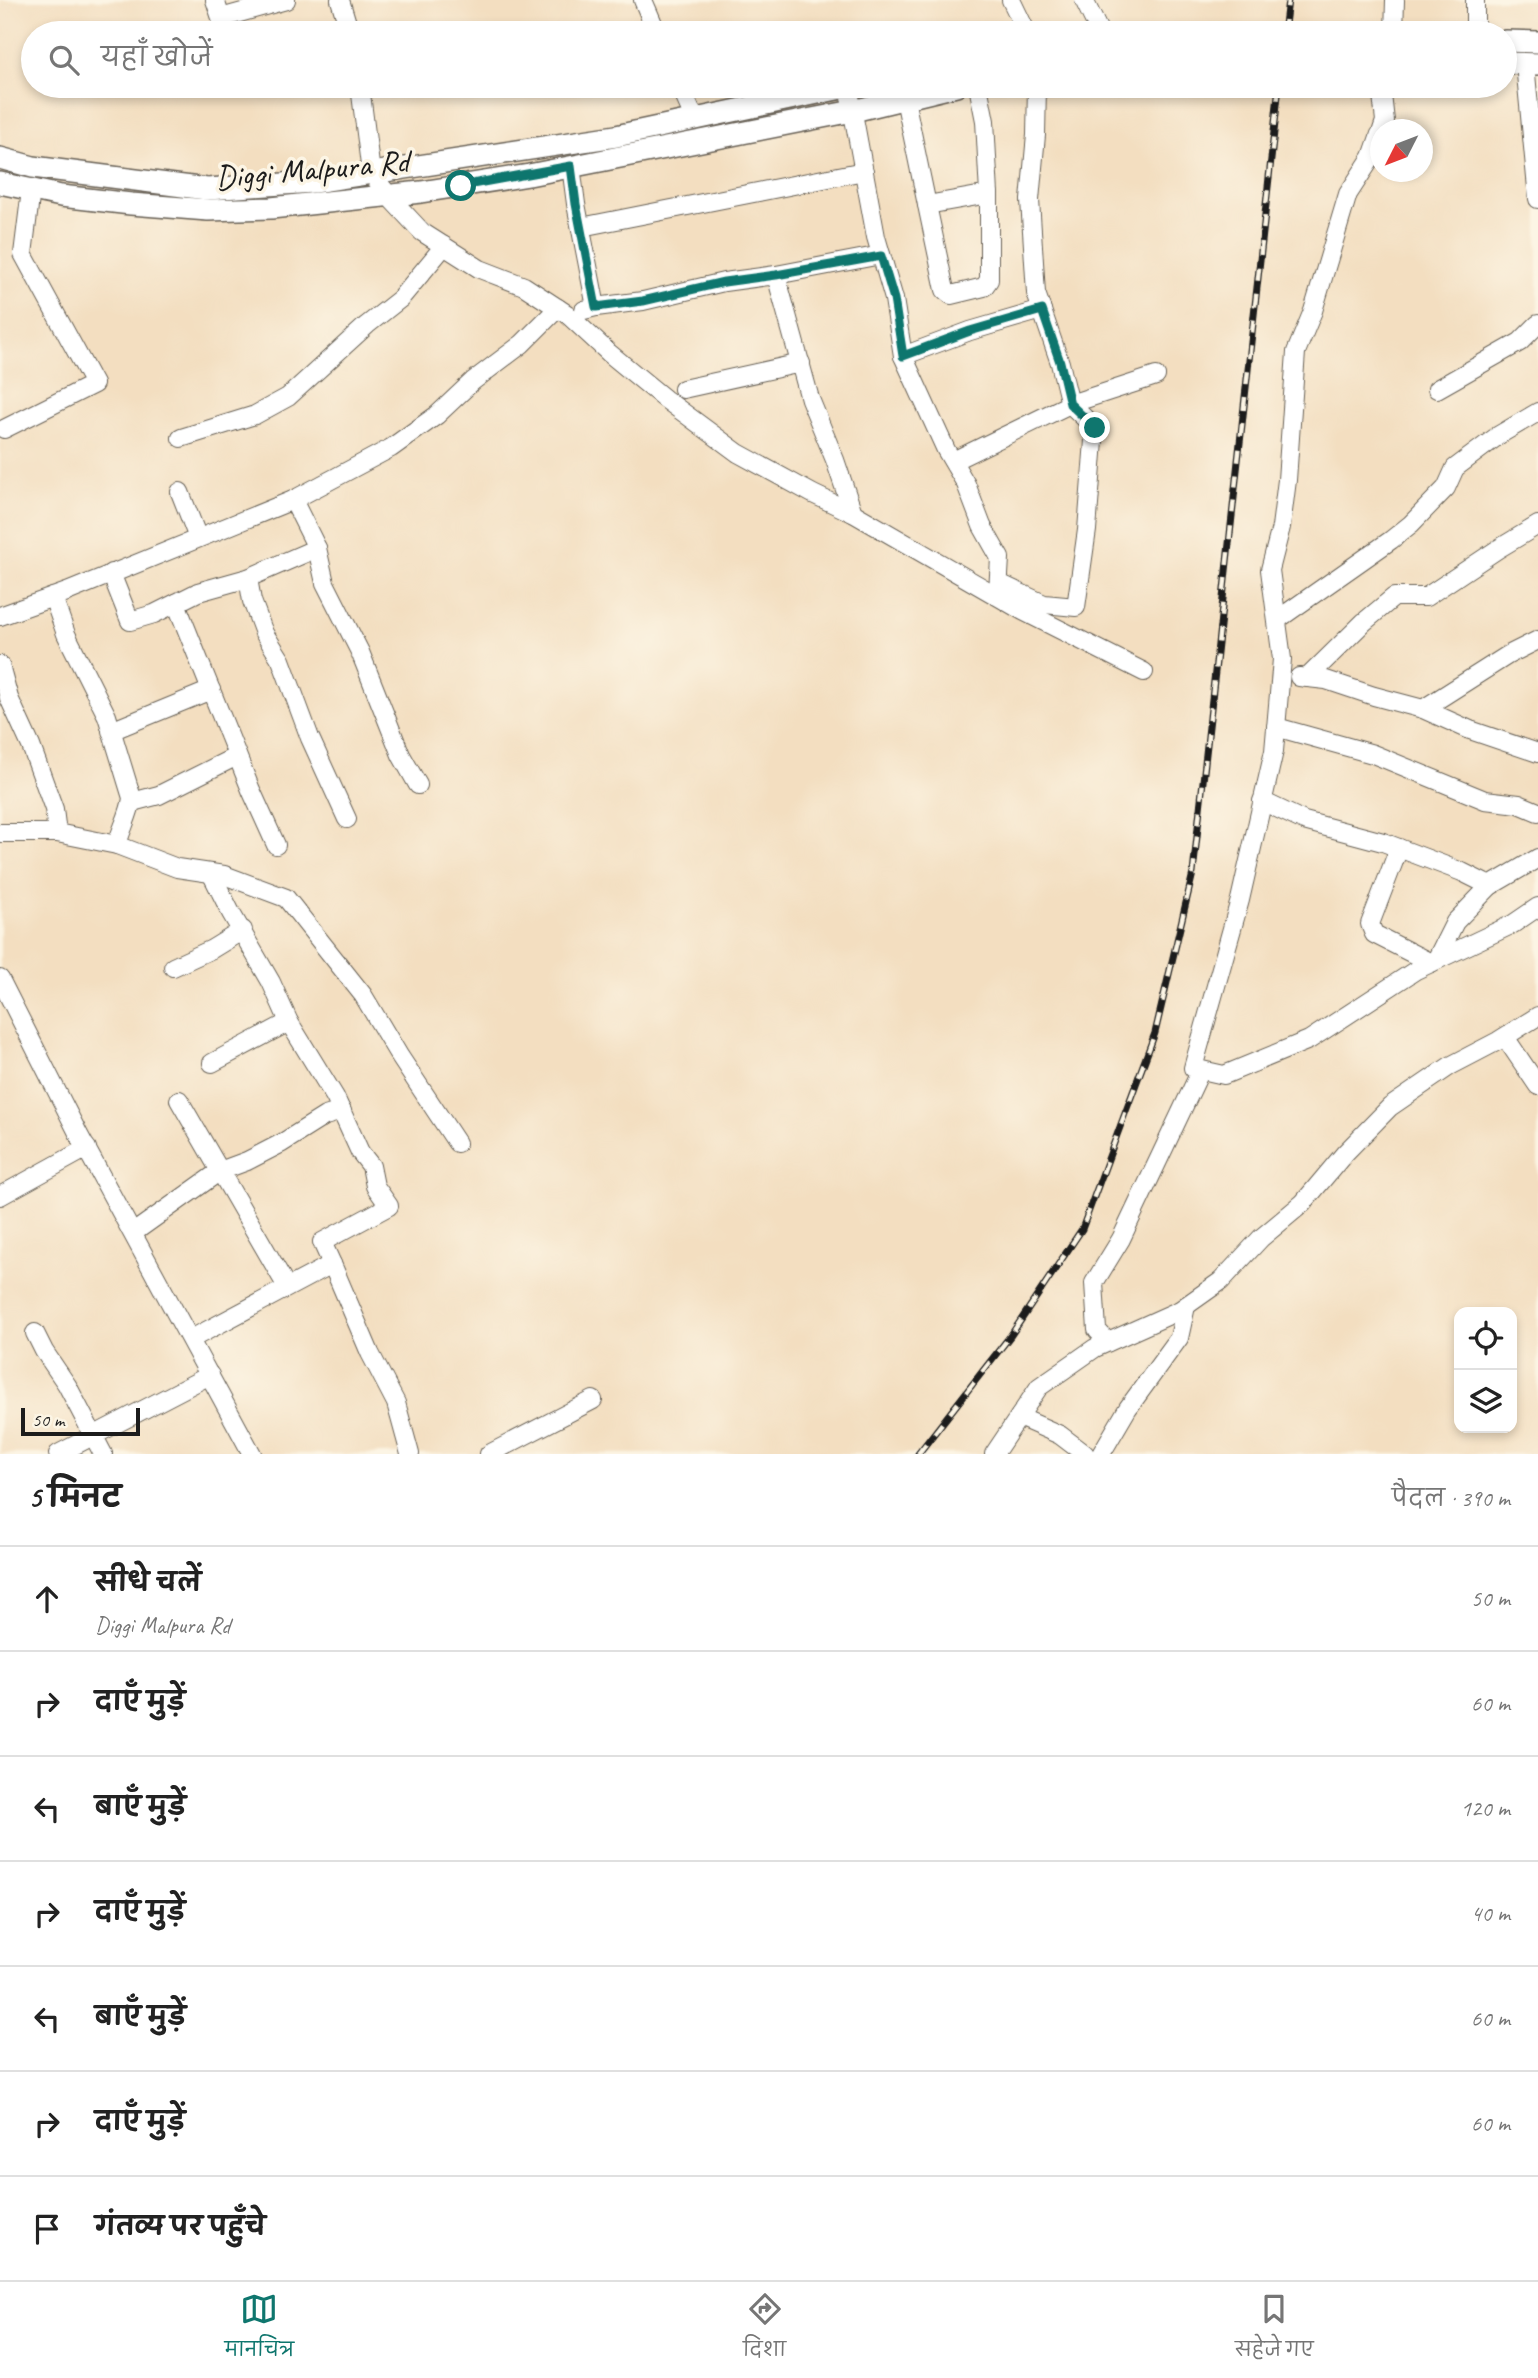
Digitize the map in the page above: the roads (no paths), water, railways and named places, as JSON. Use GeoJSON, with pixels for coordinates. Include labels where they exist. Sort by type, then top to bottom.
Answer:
{"type":"FeatureCollection","features":[{"type":"Feature","properties":{"kind":"main road"},"geometry":{"type":"LineString","coordinates":[[1517,41],[1538,42]]}},
{"type":"Feature","properties":{"kind":"main road","name":"Diggi Malpura Rd"},"geometry":{"type":"LineString","coordinates":[[0,158],[33,167],[207,189],[313,182],[566,145],[795,98]]}},
{"type":"Feature","properties":{"kind":"main road","name":"Diggi Malpura Rd"},"geometry":{"type":"LineString","coordinates":[[0,183],[131,205],[208,210],[271,208],[484,182],[909,98]]}},
{"type":"Feature","properties":{"kind":"street"},"geometry":{"type":"LineString","coordinates":[[215,0],[221,21]]}},
{"type":"Feature","properties":{"kind":"street"},"geometry":{"type":"LineString","coordinates":[[235,21],[286,0]]}},
{"type":"Feature","properties":{"kind":"street"},"geometry":{"type":"LineString","coordinates":[[340,0],[346,21]]}},
{"type":"Feature","properties":{"kind":"street"},"geometry":{"type":"LineString","coordinates":[[642,0],[652,21]]}},
{"type":"Feature","properties":{"kind":"street"},"geometry":{"type":"LineString","coordinates":[[1011,0],[1021,21]]}},
{"type":"Feature","properties":{"kind":"street"},"geometry":{"type":"LineString","coordinates":[[1084,0],[1094,21]]}},
{"type":"Feature","properties":{"kind":"street"},"geometry":{"type":"LineString","coordinates":[[1394,21],[1395,0]]}},
{"type":"Feature","properties":{"kind":"street"},"geometry":{"type":"LineString","coordinates":[[1475,0],[1475,21]]}},
{"type":"Feature","properties":{"kind":"street"},"geometry":{"type":"LineString","coordinates":[[1523,64],[1538,199]]}},
{"type":"Feature","properties":{"kind":"street"},"geometry":{"type":"LineString","coordinates":[[362,98],[371,173],[422,232],[480,269],[524,286],[563,311],[608,353],[738,453],[853,513],[900,542],[999,589],[1044,604],[1076,607],[1087,530],[1095,428],[1070,404],[1060,362],[1036,293],[1030,201],[1037,135],[1037,98]]}},
{"type":"Feature","properties":{"kind":"street"},"geometry":{"type":"LineString","coordinates":[[685,98],[695,120]]}},
{"type":"Feature","properties":{"kind":"street"},"geometry":{"type":"LineString","coordinates":[[851,98],[881,256],[894,299],[903,356],[966,484],[982,526],[1000,558],[999,589],[1023,611],[1144,672]]}},
{"type":"Feature","properties":{"kind":"street"},"geometry":{"type":"LineString","coordinates":[[905,99],[945,290],[951,295],[984,287],[989,280],[989,194],[985,121],[980,98]]}},
{"type":"Feature","properties":{"kind":"street"},"geometry":{"type":"LineString","coordinates":[[1382,98],[1385,119]]}},
{"type":"Feature","properties":{"kind":"street"},"geometry":{"type":"LineString","coordinates":[[1370,160],[1348,194],[1313,311],[1296,352],[1281,527],[1270,570],[1282,659],[1274,751],[1240,900],[1193,1068],[1224,1075],[1308,1040],[1416,970],[1513,924],[1538,907]]}},
{"type":"Feature","properties":{"kind":"street"},"geometry":{"type":"LineString","coordinates":[[571,166],[596,307]]}},
{"type":"Feature","properties":{"kind":"street"},"geometry":{"type":"LineString","coordinates":[[581,227],[864,172]]}},
{"type":"Feature","properties":{"kind":"street"},"geometry":{"type":"LineString","coordinates":[[4,429],[94,383],[23,254],[31,190]]}},
{"type":"Feature","properties":{"kind":"street"},"geometry":{"type":"LineString","coordinates":[[927,205],[989,194]]}},
{"type":"Feature","properties":{"kind":"street"},"geometry":{"type":"LineString","coordinates":[[181,438],[255,415],[288,397],[367,325],[400,299],[444,246]]}},
{"type":"Feature","properties":{"kind":"street"},"geometry":{"type":"LineString","coordinates":[[0,615],[53,597],[293,499],[391,448],[437,415],[473,381],[563,311],[643,301],[724,282],[881,256]]}},
{"type":"Feature","properties":{"kind":"street"},"geometry":{"type":"LineString","coordinates":[[776,275],[810,399],[853,513]]}},
{"type":"Feature","properties":{"kind":"street"},"geometry":{"type":"LineString","coordinates":[[903,356],[970,331],[1042,310]]}},
{"type":"Feature","properties":{"kind":"street"},"geometry":{"type":"LineString","coordinates":[[1437,389],[1520,342],[1538,324]]}},
{"type":"Feature","properties":{"kind":"street"},"geometry":{"type":"LineString","coordinates":[[684,389],[801,363]]}},
{"type":"Feature","properties":{"kind":"street"},"geometry":{"type":"LineString","coordinates":[[953,461],[1070,404],[1156,376]]}},
{"type":"Feature","properties":{"kind":"street"},"geometry":{"type":"LineString","coordinates":[[1277,620],[1391,540],[1411,524],[1446,488],[1455,468],[1499,435],[1538,412]]}},
{"type":"Feature","properties":{"kind":"street"},"geometry":{"type":"LineString","coordinates":[[180,492],[198,538]]}},
{"type":"Feature","properties":{"kind":"street"},"geometry":{"type":"LineString","coordinates":[[293,499],[317,548],[325,583],[360,652],[401,755],[418,785]]}},
{"type":"Feature","properties":{"kind":"street"},"geometry":{"type":"LineString","coordinates":[[1307,678],[1364,622],[1394,597],[1426,597],[1538,525]]}},
{"type":"Feature","properties":{"kind":"street"},"geometry":{"type":"LineString","coordinates":[[111,573],[130,621],[154,614],[198,592],[248,578],[317,548]]}},
{"type":"Feature","properties":{"kind":"street"},"geometry":{"type":"LineString","coordinates":[[248,578],[252,601],[264,633],[281,660],[310,738],[347,819]]}},
{"type":"Feature","properties":{"kind":"street"},"geometry":{"type":"LineString","coordinates":[[53,597],[66,634],[107,716],[132,798],[117,845]]}},
{"type":"Feature","properties":{"kind":"street"},"geometry":{"type":"LineString","coordinates":[[176,603],[276,845]]}},
{"type":"Feature","properties":{"kind":"street"},"geometry":{"type":"LineString","coordinates":[[1423,709],[1508,655],[1538,640]]}},
{"type":"Feature","properties":{"kind":"street"},"geometry":{"type":"LineString","coordinates":[[0,665],[9,698],[32,746],[54,809],[57,832]]}},
{"type":"Feature","properties":{"kind":"street"},"geometry":{"type":"LineString","coordinates":[[1281,675],[1326,680],[1423,709],[1470,730],[1538,753]]}},
{"type":"Feature","properties":{"kind":"street"},"geometry":{"type":"LineString","coordinates":[[111,731],[211,690]]}},
{"type":"Feature","properties":{"kind":"street"},"geometry":{"type":"LineString","coordinates":[[1276,727],[1373,754],[1485,800],[1519,804],[1538,812]]}},
{"type":"Feature","properties":{"kind":"street"},"geometry":{"type":"LineString","coordinates":[[132,802],[159,795],[237,756]]}},
{"type":"Feature","properties":{"kind":"street"},"geometry":{"type":"LineString","coordinates":[[1262,801],[1304,821],[1399,848],[1462,872],[1490,886]]}},
{"type":"Feature","properties":{"kind":"street"},"geometry":{"type":"LineString","coordinates":[[0,833],[57,832],[117,845],[177,868],[224,875],[286,898],[363,995],[457,1143]]}},
{"type":"Feature","properties":{"kind":"street"},"geometry":{"type":"LineString","coordinates":[[1399,848],[1370,924],[1371,929],[1374,934],[1433,962]]}},
{"type":"Feature","properties":{"kind":"street"},"geometry":{"type":"LineString","coordinates":[[1433,962],[1455,922],[1490,886],[1538,858]]}},
{"type":"Feature","properties":{"kind":"street"},"geometry":{"type":"LineString","coordinates":[[211,873],[289,1022],[342,1111],[360,1152],[371,1166],[374,1186],[389,1206],[322,1242],[370,1353],[396,1402],[410,1454]]}},
{"type":"Feature","properties":{"kind":"street"},"geometry":{"type":"LineString","coordinates":[[173,967],[212,949],[243,930]]}},
{"type":"Feature","properties":{"kind":"street"},"geometry":{"type":"LineString","coordinates":[[0,979],[87,1148],[252,1454]]}},
{"type":"Feature","properties":{"kind":"street"},"geometry":{"type":"LineString","coordinates":[[993,1454],[1039,1387],[1095,1348],[1186,1306],[1220,1281],[1261,1238],[1303,1203],[1345,1153],[1390,1107],[1450,1066],[1538,1016]]}},
{"type":"Feature","properties":{"kind":"street"},"geometry":{"type":"LineString","coordinates":[[212,1063],[289,1022]]}},
{"type":"Feature","properties":{"kind":"street"},"geometry":{"type":"LineString","coordinates":[[1505,1037],[1538,1086]]}},
{"type":"Feature","properties":{"kind":"street"},"geometry":{"type":"LineString","coordinates":[[1108,1342],[1097,1330],[1094,1283],[1121,1239],[1201,1070]]}},
{"type":"Feature","properties":{"kind":"street"},"geometry":{"type":"LineString","coordinates":[[179,1100],[287,1287]]}},
{"type":"Feature","properties":{"kind":"street"},"geometry":{"type":"LineString","coordinates":[[133,1233],[220,1171],[282,1143],[325,1116],[342,1111]]}},
{"type":"Feature","properties":{"kind":"street"},"geometry":{"type":"LineString","coordinates":[[1,1193],[87,1148]]}},
{"type":"Feature","properties":{"kind":"street"},"geometry":{"type":"LineString","coordinates":[[191,1339],[332,1264]]}},
{"type":"Feature","properties":{"kind":"street"},"geometry":{"type":"LineString","coordinates":[[1101,1454],[1129,1408],[1180,1338],[1186,1306]]}},
{"type":"Feature","properties":{"kind":"street"},"geometry":{"type":"LineString","coordinates":[[35,1333],[44,1352],[67,1385],[103,1454]]}},
{"type":"Feature","properties":{"kind":"street"},"geometry":{"type":"LineString","coordinates":[[58,1454],[210,1375]]}},
{"type":"Feature","properties":{"kind":"street"},"geometry":{"type":"LineString","coordinates":[[489,1454],[593,1400]]}},
{"type":"Feature","properties":{"kind":"street"},"geometry":{"type":"LineString","coordinates":[[1019,1417],[1060,1435],[1085,1454]]}},
{"type":"Feature","properties":{"kind":"railway"},"geometry":{"type":"LineString","coordinates":[[1285,21],[1288,0]]}},
{"type":"Feature","properties":{"kind":"railway"},"geometry":{"type":"LineString","coordinates":[[918,1454],[1011,1335],[1082,1229],[1155,1033],[1193,873],[1278,98]]}}]}
